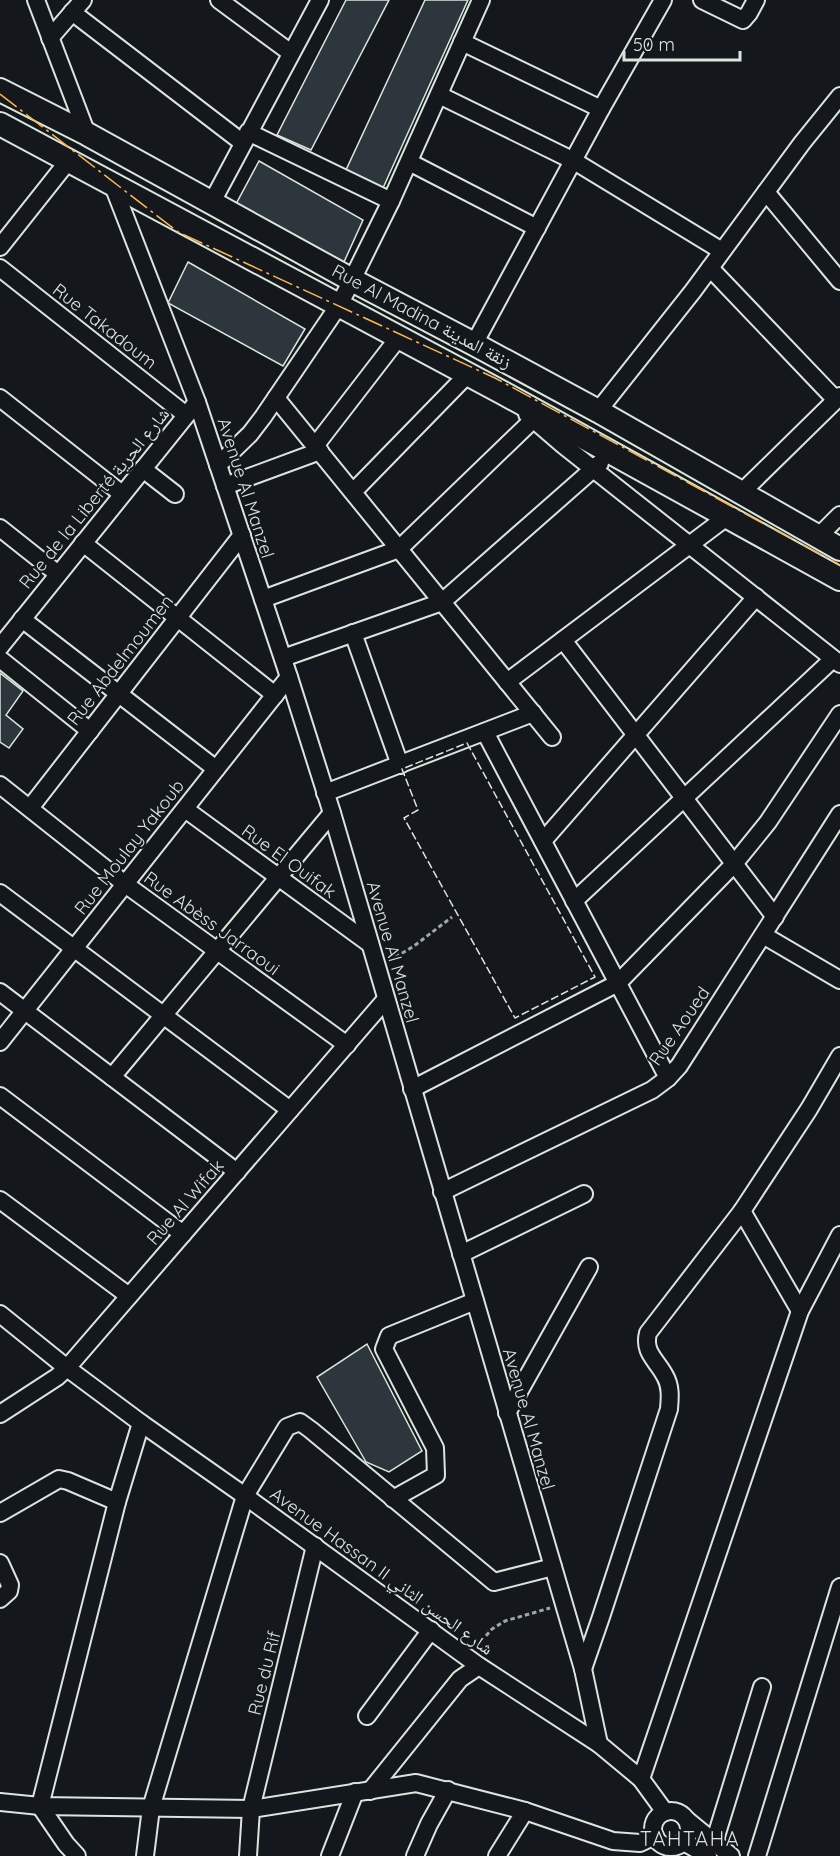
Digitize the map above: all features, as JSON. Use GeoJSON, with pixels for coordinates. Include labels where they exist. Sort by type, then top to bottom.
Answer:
{"type":"FeatureCollection","features":[{"type":"Feature","properties":{"kind":"main road","name":"Rue Al Madina زنقة المدينة"},"geometry":{"type":"LineString","coordinates":[[0,90],[87,134],[352,280],[598,411],[840,549]]}},
{"type":"Feature","properties":{"kind":"main road","name":"Rue Al Madina زنقة المدينة"},"geometry":{"type":"LineString","coordinates":[[0,124],[339,304],[503,393],[536,416],[612,453],[840,579]]}},
{"type":"Feature","properties":{"kind":"street"},"geometry":{"type":"LineString","coordinates":[[36,0],[87,134]]}},
{"type":"Feature","properties":{"kind":"street"},"geometry":{"type":"LineString","coordinates":[[219,0],[291,53]]}},
{"type":"Feature","properties":{"kind":"street"},"geometry":{"type":"LineString","coordinates":[[212,202],[319,0]]}},
{"type":"Feature","properties":{"kind":"street"},"geometry":{"type":"LineString","coordinates":[[218,465],[250,434],[339,304],[391,201],[481,0]]}},
{"type":"Feature","properties":{"kind":"street"},"geometry":{"type":"LineString","coordinates":[[474,344],[662,0]]}},
{"type":"Feature","properties":{"kind":"street"},"geometry":{"type":"LineString","coordinates":[[702,0],[743,20],[756,0]]}},
{"type":"Feature","properties":{"kind":"street"},"geometry":{"type":"LineString","coordinates":[[50,38],[77,6],[246,138],[391,201]]}},
{"type":"Feature","properties":{"kind":"street"},"geometry":{"type":"LineString","coordinates":[[462,42],[601,109]]}},
{"type":"Feature","properties":{"kind":"street"},"geometry":{"type":"LineString","coordinates":[[439,95],[574,161],[722,251]]}},
{"type":"Feature","properties":{"kind":"street"},"geometry":{"type":"LineString","coordinates":[[598,411],[840,96]]}},
{"type":"Feature","properties":{"kind":"street"},"geometry":{"type":"LineString","coordinates":[[0,247],[69,160]]}},
{"type":"Feature","properties":{"kind":"street"},"geometry":{"type":"LineString","coordinates":[[409,162],[537,228]]}},
{"type":"Feature","properties":{"kind":"street","name":"Avenue Al Manzel"},"geometry":{"type":"LineString","coordinates":[[112,183],[192,408],[218,465],[332,813],[583,1669],[599,1744]]}},
{"type":"Feature","properties":{"kind":"street"},"geometry":{"type":"LineString","coordinates":[[766,192],[840,281]]}},
{"type":"Feature","properties":{"kind":"street","name":"Rue Takadoum"},"geometry":{"type":"LineString","coordinates":[[0,268],[192,408]]}},
{"type":"Feature","properties":{"kind":"street"},"geometry":{"type":"LineString","coordinates":[[710,268],[838,398],[741,493]]}},
{"type":"Feature","properties":{"kind":"street"},"geometry":{"type":"LineString","coordinates":[[225,486],[317,448],[399,337]]}},
{"type":"Feature","properties":{"kind":"street"},"geometry":{"type":"LineString","coordinates":[[353,492],[468,374]]}},
{"type":"Feature","properties":{"kind":"street"},"geometry":{"type":"LineString","coordinates":[[0,398],[122,494]]}},
{"type":"Feature","properties":{"kind":"street"},"geometry":{"type":"LineString","coordinates":[[276,398],[552,737]]}},
{"type":"Feature","properties":{"kind":"street","name":"Rue de la Liberté شارع الحرية"},"geometry":{"type":"LineString","coordinates":[[0,647],[192,408]]}},
{"type":"Feature","properties":{"kind":"street"},"geometry":{"type":"LineString","coordinates":[[263,599],[399,549],[536,416],[593,470],[836,661],[574,901]]}},
{"type":"Feature","properties":{"kind":"street"},"geometry":{"type":"LineString","coordinates":[[283,658],[442,602],[612,453]]}},
{"type":"Feature","properties":{"kind":"street"},"geometry":{"type":"LineString","coordinates":[[142,469],[175,494]]}},
{"type":"Feature","properties":{"kind":"street"},"geometry":{"type":"LineString","coordinates":[[818,537],[840,515]]}},
{"type":"Feature","properties":{"kind":"street"},"geometry":{"type":"LineString","coordinates":[[507,682],[728,516]]}},
{"type":"Feature","properties":{"kind":"street"},"geometry":{"type":"LineString","coordinates":[[0,528],[58,574]]}},
{"type":"Feature","properties":{"kind":"street","name":"Rue Abdelmoumen"},"geometry":{"type":"LineString","coordinates":[[30,808],[242,535]]}},
{"type":"Feature","properties":{"kind":"street"},"geometry":{"type":"LineString","coordinates":[[83,543],[275,695]]}},
{"type":"Feature","properties":{"kind":"street"},"geometry":{"type":"LineString","coordinates":[[543,841],[756,597]]}},
{"type":"Feature","properties":{"kind":"street"},"geometry":{"type":"LineString","coordinates":[[22,619],[216,769]]}},
{"type":"Feature","properties":{"kind":"street"},"geometry":{"type":"LineString","coordinates":[[353,633],[400,765]]}},
{"type":"Feature","properties":{"kind":"street"},"geometry":{"type":"LineString","coordinates":[[563,640],[775,917]]}},
{"type":"Feature","properties":{"kind":"street"},"geometry":{"type":"LineString","coordinates":[[0,659],[90,731]]}},
{"type":"Feature","properties":{"kind":"street","name":"Rue Moulay Yakoub"},"geometry":{"type":"LineString","coordinates":[[0,1042],[289,678]]}},
{"type":"Feature","properties":{"kind":"street"},"geometry":{"type":"LineString","coordinates":[[325,793],[533,713]]}},
{"type":"Feature","properties":{"kind":"street"},"geometry":{"type":"LineString","coordinates":[[412,1089],[618,982],[734,864],[768,822],[840,714]]}},
{"type":"Feature","properties":{"kind":"street"},"geometry":{"type":"LineString","coordinates":[[485,732],[668,1078]]}},
{"type":"Feature","properties":{"kind":"street","name":"Rue Abèss Jarraoui"},"geometry":{"type":"LineString","coordinates":[[0,785],[125,884],[346,1045]]}},
{"type":"Feature","properties":{"kind":"street","name":"Rue El Ouifak"},"geometry":{"type":"LineString","coordinates":[[185,809],[370,944]]}},
{"type":"Feature","properties":{"kind":"street"},"geometry":{"type":"LineString","coordinates":[[112,1077],[332,813]]}},
{"type":"Feature","properties":{"kind":"street","name":"Rue Aoued"},"geometry":{"type":"LineString","coordinates":[[442,1192],[652,1090],[668,1078],[679,1066],[840,814]]}},
{"type":"Feature","properties":{"kind":"street"},"geometry":{"type":"LineString","coordinates":[[0,892],[290,1110]]}},
{"type":"Feature","properties":{"kind":"street"},"geometry":{"type":"LineString","coordinates":[[763,935],[840,980]]}},
{"type":"Feature","properties":{"kind":"street"},"geometry":{"type":"LineString","coordinates":[[0,992],[237,1172]]}},
{"type":"Feature","properties":{"kind":"street","name":"Rue Al Wifak"},"geometry":{"type":"LineString","coordinates":[[0,1414],[67,1368],[386,999]]}},
{"type":"Feature","properties":{"kind":"street"},"geometry":{"type":"LineString","coordinates":[[583,1669],[669,1409],[670,1393],[666,1377],[647,1348],[648,1333],[742,1211],[809,1109],[840,1056]]}},
{"type":"Feature","properties":{"kind":"street"},"geometry":{"type":"LineString","coordinates":[[0,1096],[183,1234]]}},
{"type":"Feature","properties":{"kind":"street"},"geometry":{"type":"LineString","coordinates":[[461,1254],[584,1194]]}},
{"type":"Feature","properties":{"kind":"street"},"geometry":{"type":"LineString","coordinates":[[0,1200],[129,1296]]}},
{"type":"Feature","properties":{"kind":"street"},"geometry":{"type":"LineString","coordinates":[[742,1211],[800,1311]]}},
{"type":"Feature","properties":{"kind":"street"},"geometry":{"type":"LineString","coordinates":[[641,1779],[800,1311],[840,1235]]}},
{"type":"Feature","properties":{"kind":"street"},"geometry":{"type":"LineString","coordinates":[[507,1413],[589,1267]]}},
{"type":"Feature","properties":{"kind":"street"},"geometry":{"type":"LineString","coordinates":[[393,1498],[436,1475],[435,1448],[384,1349],[389,1336],[475,1301]]}},
{"type":"Feature","properties":{"kind":"street","name":"Avenue Hassan II شارع الحسن الثاني"},"geometry":{"type":"LineString","coordinates":[[0,1314],[141,1423],[473,1661],[599,1744],[641,1779],[665,1812]]}},
{"type":"Feature","properties":{"kind":"street"},"geometry":{"type":"LineString","coordinates":[[145,1856],[152,1808],[245,1496],[287,1427],[300,1422],[311,1430],[494,1582],[553,1567]]}},
{"type":"Feature","properties":{"kind":"street"},"geometry":{"type":"LineString","coordinates":[[77,1856],[40,1806],[117,1502],[141,1423]]}},
{"type":"Feature","properties":{"kind":"street"},"geometry":{"type":"LineString","coordinates":[[0,1514],[59,1479],[68,1480],[117,1502]]}},
{"type":"Feature","properties":{"kind":"street","name":"Rue du Rif"},"geometry":{"type":"LineString","coordinates":[[248,1856],[251,1809],[315,1546]]}},
{"type":"Feature","properties":{"kind":"street"},"geometry":{"type":"LineString","coordinates":[[0,1563],[10,1585],[9,1591],[0,1599]]}},
{"type":"Feature","properties":{"kind":"street"},"geometry":{"type":"LineString","coordinates":[[757,1856],[840,1587]]}},
{"type":"Feature","properties":{"kind":"street"},"geometry":{"type":"LineString","coordinates":[[367,1716],[431,1630]]}},
{"type":"Feature","properties":{"kind":"street"},"geometry":{"type":"LineString","coordinates":[[330,1856],[362,1792],[473,1661]]}},
{"type":"Feature","properties":{"kind":"street"},"geometry":{"type":"LineString","coordinates":[[711,1849],[762,1686]]}},
{"type":"Feature","properties":{"kind":"street"},"geometry":{"type":"LineString","coordinates":[[0,1802],[40,1806],[251,1809],[416,1783],[525,1811],[613,1841],[671,1847],[684,1842],[688,1836],[687,1821]]}},
{"type":"Feature","properties":{"kind":"street"},"geometry":{"type":"LineString","coordinates":[[415,1856],[448,1790]]}},
{"type":"Feature","properties":{"kind":"street"},"geometry":{"type":"LineString","coordinates":[[497,1856],[525,1811]]}},
{"type":"Feature","properties":{"kind":"street"},"geometry":{"type":"LineString","coordinates":[[659,1844],[654,1825],[660,1815],[674,1811],[682,1814],[711,1849]]}},
{"type":"Feature","properties":{"kind":"street"},"geometry":{"type":"LineString","coordinates":[[684,1842],[731,1856]]}},
{"type":"Feature","properties":{"kind":"path"},"geometry":{"type":"LineString","coordinates":[[377,968],[414,946],[452,917]]}},
{"type":"Feature","properties":{"kind":"path"},"geometry":{"type":"LineString","coordinates":[[473,1661],[492,1629],[505,1621],[564,1604]]}},
{"type":"Feature","properties":{"kind":"building"},"geometry":{"type":"Polygon","coordinates":[[[346,0],[389,0],[311,150],[277,135],[346,0]]]}},
{"type":"Feature","properties":{"kind":"building"},"geometry":{"type":"Polygon","coordinates":[[[425,0],[468,0],[383,188],[346,170],[425,0]]]}},
{"type":"Feature","properties":{"kind":"building"},"geometry":{"type":"Polygon","coordinates":[[[259,161],[363,220],[344,262],[236,204],[259,161]]]}},
{"type":"Feature","properties":{"kind":"building"},"geometry":{"type":"Polygon","coordinates":[[[188,262],[305,329],[283,366],[168,303],[188,262]]]}},
{"type":"Feature","properties":{"kind":"building"},"geometry":{"type":"Polygon","coordinates":[[[0,673],[23,691],[6,715],[23,729],[9,748],[0,742],[0,673]]]}},
{"type":"Feature","properties":{"kind":"building"},"geometry":{"type":"Polygon","coordinates":[[[367,1344],[422,1451],[389,1472],[366,1462],[317,1377],[367,1344]]]}},
{"type":"Feature","properties":{"kind":"fence"},"geometry":{"type":"LineString","coordinates":[[467,743],[595,977],[515,1018],[404,818],[418,810],[402,769],[467,743]]}},
{"type":"Feature","properties":{"kind":"power"},"geometry":{"type":"LineString","coordinates":[[0,94],[178,232],[495,378],[840,565]]}},
{"type":"Feature","properties":{"kind":"district","name":"TAHTAHA"},"geometry":{"type":"Point","coordinates":[690,1838]}}]}
